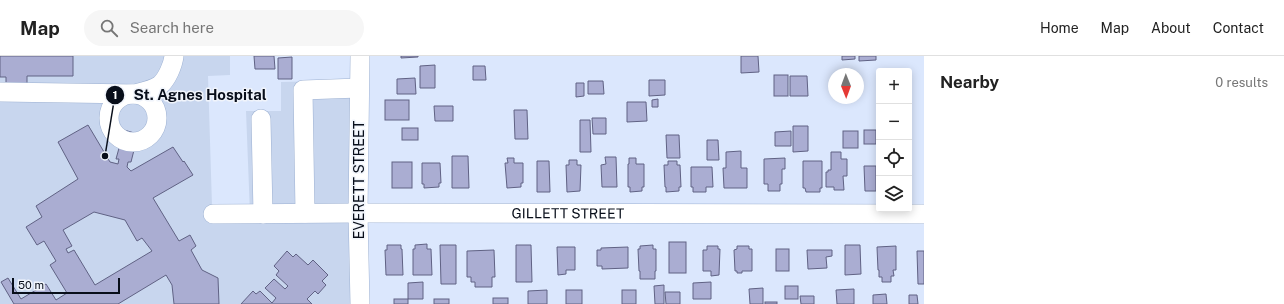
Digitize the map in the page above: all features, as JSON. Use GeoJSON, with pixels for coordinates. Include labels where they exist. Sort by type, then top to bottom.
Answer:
{"type":"FeatureCollection","features":[{"type":"Feature","properties":{"kind":"street"},"geometry":{"type":"LineString","coordinates":[[0,92],[135,94],[146,92],[160,85],[168,74],[174,60],[174,56]]}},
{"type":"Feature","properties":{"kind":"street","name":"EVERETT STREET"},"geometry":{"type":"LineString","coordinates":[[360,56],[358,213],[360,304]]}},
{"type":"Feature","properties":{"kind":"street"},"geometry":{"type":"LineString","coordinates":[[305,213],[302,90],[359,88]]}},
{"type":"Feature","properties":{"kind":"street"},"geometry":{"type":"LineString","coordinates":[[261,118],[263,214]]}},
{"type":"Feature","properties":{"kind":"street","name":"GILLETT STREET"},"geometry":{"type":"LineString","coordinates":[[213,214],[924,214]]}},
{"type":"Feature","properties":{"kind":"shaded area"},"geometry":{"type":"Polygon","coordinates":[[[0,56],[230,56],[230,75],[208,76],[212,206],[250,214],[246,111],[281,111],[281,82],[359,80],[360,304],[0,304],[0,56]]]}},
{"type":"Feature","properties":{"kind":"building"},"geometry":{"type":"Polygon","coordinates":[[[0,56],[73,56],[73,76],[27,76],[27,85],[6,84],[6,77],[0,77],[0,56]]]}},
{"type":"Feature","properties":{"kind":"building"},"geometry":{"type":"Polygon","coordinates":[[[254,56],[274,56],[275,69],[255,69],[254,56]]]}},
{"type":"Feature","properties":{"kind":"building"},"geometry":{"type":"Polygon","coordinates":[[[401,56],[418,56],[418,57],[401,58],[401,56]]]}},
{"type":"Feature","properties":{"kind":"building"},"geometry":{"type":"Polygon","coordinates":[[[741,56],[758,56],[759,72],[741,73],[741,56]]]}},
{"type":"Feature","properties":{"kind":"building"},"geometry":{"type":"Polygon","coordinates":[[[842,56],[855,56],[855,59],[842,60],[842,56]]]}},
{"type":"Feature","properties":{"kind":"building"},"geometry":{"type":"Polygon","coordinates":[[[859,56],[876,56],[876,60],[859,61],[859,56]]]}},
{"type":"Feature","properties":{"kind":"building"},"geometry":{"type":"Polygon","coordinates":[[[292,57],[292,79],[278,79],[278,58],[292,57]]]}},
{"type":"Feature","properties":{"kind":"building"},"geometry":{"type":"Polygon","coordinates":[[[435,65],[435,88],[420,88],[420,66],[435,65]]]}},
{"type":"Feature","properties":{"kind":"building"},"geometry":{"type":"Polygon","coordinates":[[[473,66],[485,66],[486,80],[473,80],[473,66]]]}},
{"type":"Feature","properties":{"kind":"building"},"geometry":{"type":"Polygon","coordinates":[[[774,75],[788,75],[788,96],[774,96],[774,75]]]}},
{"type":"Feature","properties":{"kind":"building"},"geometry":{"type":"Polygon","coordinates":[[[790,76],[807,76],[808,96],[790,96],[790,76]]]}},
{"type":"Feature","properties":{"kind":"building"},"geometry":{"type":"Polygon","coordinates":[[[415,78],[416,94],[397,94],[397,79],[415,78]]]}},
{"type":"Feature","properties":{"kind":"building"},"geometry":{"type":"Polygon","coordinates":[[[649,80],[665,80],[665,95],[649,96],[649,80]]]}},
{"type":"Feature","properties":{"kind":"building"},"geometry":{"type":"Polygon","coordinates":[[[588,81],[603,81],[604,94],[588,94],[588,81]]]}},
{"type":"Feature","properties":{"kind":"building"},"geometry":{"type":"Polygon","coordinates":[[[576,83],[584,83],[584,96],[576,97],[576,83]]]}},
{"type":"Feature","properties":{"kind":"building"},"geometry":{"type":"Polygon","coordinates":[[[658,99],[658,107],[652,107],[652,100],[658,99]]]}},
{"type":"Feature","properties":{"kind":"building"},"geometry":{"type":"Polygon","coordinates":[[[385,100],[409,100],[409,120],[385,120],[385,100]]]}},
{"type":"Feature","properties":{"kind":"building"},"geometry":{"type":"Polygon","coordinates":[[[627,102],[646,102],[647,121],[627,122],[627,102]]]}},
{"type":"Feature","properties":{"kind":"building"},"geometry":{"type":"Polygon","coordinates":[[[434,106],[453,106],[453,121],[435,121],[434,106]]]}},
{"type":"Feature","properties":{"kind":"building"},"geometry":{"type":"Polygon","coordinates":[[[514,110],[527,110],[528,139],[515,139],[514,110]]]}},
{"type":"Feature","properties":{"kind":"building"},"geometry":{"type":"Polygon","coordinates":[[[592,118],[606,118],[606,134],[593,134],[592,118]]]}},
{"type":"Feature","properties":{"kind":"building"},"geometry":{"type":"Polygon","coordinates":[[[580,120],[590,120],[591,152],[580,152],[580,120]]]}},
{"type":"Feature","properties":{"kind":"building"},"geometry":{"type":"Polygon","coordinates":[[[88,125],[110,162],[118,164],[119,159],[116,159],[124,130],[138,134],[131,162],[128,162],[127,167],[131,171],[173,147],[193,175],[153,198],[179,241],[190,235],[196,246],[191,250],[202,270],[218,278],[219,304],[174,304],[172,285],[166,275],[118,304],[14,304],[1,282],[8,278],[21,299],[46,284],[56,300],[67,293],[50,265],[56,261],[44,241],[37,245],[26,227],[42,217],[36,206],[78,179],[58,142],[88,125]],[[94,212],[63,230],[72,246],[66,249],[68,253],[74,250],[95,285],[152,251],[142,238],[137,241],[125,220],[94,212]]]}},
{"type":"Feature","properties":{"kind":"building"},"geometry":{"type":"Polygon","coordinates":[[[793,126],[808,126],[808,151],[793,152],[793,126]]]}},
{"type":"Feature","properties":{"kind":"building"},"geometry":{"type":"Polygon","coordinates":[[[402,128],[418,128],[418,140],[402,140],[402,128]]]}},
{"type":"Feature","properties":{"kind":"building"},"geometry":{"type":"Polygon","coordinates":[[[864,130],[876,130],[876,144],[864,144],[864,130]]]}},
{"type":"Feature","properties":{"kind":"building"},"geometry":{"type":"Polygon","coordinates":[[[791,131],[791,146],[775,146],[775,132],[791,131]]]}},
{"type":"Feature","properties":{"kind":"building"},"geometry":{"type":"Polygon","coordinates":[[[843,131],[858,131],[858,148],[843,148],[843,131]]]}},
{"type":"Feature","properties":{"kind":"building"},"geometry":{"type":"Polygon","coordinates":[[[666,135],[679,135],[680,158],[667,158],[666,135]]]}},
{"type":"Feature","properties":{"kind":"building"},"geometry":{"type":"Polygon","coordinates":[[[707,140],[718,140],[719,160],[707,160],[707,140]]]}},
{"type":"Feature","properties":{"kind":"building"},"geometry":{"type":"Polygon","coordinates":[[[741,151],[741,168],[747,168],[747,188],[724,188],[723,168],[726,168],[726,152],[741,151]]]}},
{"type":"Feature","properties":{"kind":"building"},"geometry":{"type":"Polygon","coordinates":[[[831,152],[841,152],[841,159],[847,159],[847,176],[843,176],[844,190],[834,190],[834,187],[826,187],[826,172],[831,170],[831,152]]]}},
{"type":"Feature","properties":{"kind":"building"},"geometry":{"type":"Polygon","coordinates":[[[452,156],[468,156],[469,188],[452,188],[452,156]]]}},
{"type":"Feature","properties":{"kind":"building"},"geometry":{"type":"Polygon","coordinates":[[[605,157],[616,157],[617,187],[602,187],[601,165],[606,164],[605,157]]]}},
{"type":"Feature","properties":{"kind":"building"},"geometry":{"type":"Polygon","coordinates":[[[507,158],[514,158],[514,163],[523,163],[523,183],[521,183],[521,187],[507,188],[505,163],[508,163],[507,158]]]}},
{"type":"Feature","properties":{"kind":"building"},"geometry":{"type":"Polygon","coordinates":[[[629,158],[636,158],[636,164],[644,164],[644,187],[642,187],[642,191],[630,192],[630,187],[628,187],[629,158]]]}},
{"type":"Feature","properties":{"kind":"building"},"geometry":{"type":"Polygon","coordinates":[[[785,158],[785,169],[782,169],[782,184],[780,184],[780,191],[768,191],[768,184],[764,184],[764,159],[785,158]]]}},
{"type":"Feature","properties":{"kind":"building"},"geometry":{"type":"Polygon","coordinates":[[[569,160],[577,160],[577,165],[581,165],[580,191],[567,192],[566,165],[569,165],[569,160]]]}},
{"type":"Feature","properties":{"kind":"building"},"geometry":{"type":"Polygon","coordinates":[[[537,161],[549,161],[550,192],[537,192],[537,161]]]}},
{"type":"Feature","properties":{"kind":"building"},"geometry":{"type":"Polygon","coordinates":[[[668,161],[677,161],[677,165],[680,165],[681,187],[679,187],[679,191],[666,192],[664,165],[668,165],[668,161]]]}},
{"type":"Feature","properties":{"kind":"building"},"geometry":{"type":"Polygon","coordinates":[[[803,161],[822,161],[822,188],[820,188],[820,192],[806,192],[805,188],[803,188],[803,161]]]}},
{"type":"Feature","properties":{"kind":"building"},"geometry":{"type":"Polygon","coordinates":[[[392,162],[412,162],[412,188],[392,188],[392,162]]]}},
{"type":"Feature","properties":{"kind":"building"},"geometry":{"type":"Polygon","coordinates":[[[422,163],[440,163],[441,183],[439,183],[439,187],[424,188],[424,184],[422,184],[422,163]]]}},
{"type":"Feature","properties":{"kind":"building"},"geometry":{"type":"Polygon","coordinates":[[[864,166],[876,166],[876,191],[865,191],[864,166]]]}},
{"type":"Feature","properties":{"kind":"building"},"geometry":{"type":"Polygon","coordinates":[[[691,167],[712,167],[713,187],[706,187],[706,192],[693,192],[693,187],[691,187],[691,167]]]}},
{"type":"Feature","properties":{"kind":"building"},"geometry":{"type":"Polygon","coordinates":[[[669,242],[686,242],[686,273],[669,273],[669,242]]]}},
{"type":"Feature","properties":{"kind":"building"},"geometry":{"type":"Polygon","coordinates":[[[427,244],[427,249],[431,249],[432,275],[413,275],[413,249],[415,249],[415,245],[427,244]]]}},
{"type":"Feature","properties":{"kind":"building"},"geometry":{"type":"Polygon","coordinates":[[[387,245],[401,245],[403,275],[386,275],[385,250],[387,250],[387,245]]]}},
{"type":"Feature","properties":{"kind":"building"},"geometry":{"type":"Polygon","coordinates":[[[440,245],[456,245],[456,284],[441,284],[440,245]]]}},
{"type":"Feature","properties":{"kind":"building"},"geometry":{"type":"Polygon","coordinates":[[[516,245],[531,245],[532,282],[516,282],[516,245]]]}},
{"type":"Feature","properties":{"kind":"building"},"geometry":{"type":"Polygon","coordinates":[[[653,245],[653,249],[656,249],[655,279],[640,279],[638,249],[640,249],[640,246],[653,245]]]}},
{"type":"Feature","properties":{"kind":"building"},"geometry":{"type":"Polygon","coordinates":[[[845,245],[860,245],[861,274],[845,275],[845,245]]]}},
{"type":"Feature","properties":{"kind":"building"},"geometry":{"type":"Polygon","coordinates":[[[707,246],[718,246],[718,249],[720,249],[719,275],[711,276],[711,271],[703,271],[703,250],[707,250],[707,246]]]}},
{"type":"Feature","properties":{"kind":"building"},"geometry":{"type":"Polygon","coordinates":[[[737,246],[749,246],[749,249],[752,249],[752,271],[742,271],[742,273],[737,273],[737,271],[735,271],[734,250],[737,249],[737,246]]]}},
{"type":"Feature","properties":{"kind":"building"},"geometry":{"type":"Polygon","coordinates":[[[896,246],[896,270],[893,270],[894,276],[891,276],[891,282],[882,282],[882,277],[879,277],[878,270],[877,247],[896,246]]]}},
{"type":"Feature","properties":{"kind":"building"},"geometry":{"type":"Polygon","coordinates":[[[557,247],[575,247],[575,270],[566,270],[566,274],[558,275],[557,247]]]}},
{"type":"Feature","properties":{"kind":"building"},"geometry":{"type":"Polygon","coordinates":[[[628,247],[628,268],[602,269],[602,266],[597,266],[597,250],[601,250],[601,248],[628,247]]]}},
{"type":"Feature","properties":{"kind":"building"},"geometry":{"type":"Polygon","coordinates":[[[776,249],[789,249],[789,271],[776,271],[776,249]]]}},
{"type":"Feature","properties":{"kind":"building"},"geometry":{"type":"Polygon","coordinates":[[[494,250],[495,277],[492,277],[492,287],[475,287],[475,282],[471,282],[471,277],[467,277],[467,251],[494,250]]]}},
{"type":"Feature","properties":{"kind":"building"},"geometry":{"type":"Polygon","coordinates":[[[807,250],[832,250],[832,256],[826,257],[827,268],[808,269],[807,250]]]}},
{"type":"Feature","properties":{"kind":"building"},"geometry":{"type":"Polygon","coordinates":[[[287,251],[293,257],[296,254],[308,265],[313,260],[328,275],[322,281],[326,285],[318,294],[315,291],[307,299],[312,304],[241,304],[253,291],[256,294],[260,291],[272,303],[276,298],[265,288],[274,279],[285,289],[288,286],[276,275],[279,271],[274,266],[287,251]]]}},
{"type":"Feature","properties":{"kind":"building"},"geometry":{"type":"Polygon","coordinates":[[[917,251],[924,251],[924,284],[918,284],[917,251]]]}},
{"type":"Feature","properties":{"kind":"building"},"geometry":{"type":"Polygon","coordinates":[[[423,282],[423,299],[408,299],[408,283],[423,282]]]}},
{"type":"Feature","properties":{"kind":"building"},"geometry":{"type":"Polygon","coordinates":[[[711,282],[711,299],[693,299],[693,283],[711,282]]]}},
{"type":"Feature","properties":{"kind":"building"},"geometry":{"type":"Polygon","coordinates":[[[664,285],[664,304],[655,304],[654,286],[664,285]]]}},
{"type":"Feature","properties":{"kind":"building"},"geometry":{"type":"Polygon","coordinates":[[[785,286],[798,286],[798,299],[785,299],[785,286]]]}},
{"type":"Feature","properties":{"kind":"building"},"geometry":{"type":"Polygon","coordinates":[[[763,288],[763,304],[750,304],[749,289],[763,288]]]}},
{"type":"Feature","properties":{"kind":"building"},"geometry":{"type":"Polygon","coordinates":[[[854,289],[854,304],[837,304],[836,290],[854,289]]]}},
{"type":"Feature","properties":{"kind":"building"},"geometry":{"type":"Polygon","coordinates":[[[547,290],[547,304],[528,304],[528,291],[547,290]]]}},
{"type":"Feature","properties":{"kind":"building"},"geometry":{"type":"Polygon","coordinates":[[[566,290],[582,290],[582,304],[566,304],[566,290]]]}},
{"type":"Feature","properties":{"kind":"building"},"geometry":{"type":"Polygon","coordinates":[[[622,290],[636,290],[636,304],[622,304],[622,290]]]}},
{"type":"Feature","properties":{"kind":"building"},"geometry":{"type":"Polygon","coordinates":[[[665,292],[680,292],[680,304],[666,304],[665,292]]]}},
{"type":"Feature","properties":{"kind":"building"},"geometry":{"type":"Polygon","coordinates":[[[886,294],[887,304],[873,304],[873,295],[886,294]]]}},
{"type":"Feature","properties":{"kind":"building"},"geometry":{"type":"Polygon","coordinates":[[[909,295],[917,295],[918,304],[909,304],[909,295]]]}},
{"type":"Feature","properties":{"kind":"building"},"geometry":{"type":"Polygon","coordinates":[[[800,296],[814,296],[814,304],[801,304],[800,296]]]}},
{"type":"Feature","properties":{"kind":"building"},"geometry":{"type":"Polygon","coordinates":[[[493,298],[508,298],[508,304],[493,304],[493,298]]]}},
{"type":"Feature","properties":{"kind":"building"},"geometry":{"type":"Polygon","coordinates":[[[394,299],[408,299],[408,304],[394,304],[394,299]]]}},
{"type":"Feature","properties":{"kind":"building"},"geometry":{"type":"Polygon","coordinates":[[[434,299],[449,299],[449,304],[434,304],[434,299]]]}},
{"type":"Feature","properties":{"kind":"building"},"geometry":{"type":"Polygon","coordinates":[[[765,302],[777,302],[777,304],[765,304],[765,302]]]}},
{"type":"Feature","properties":{"kind":"place","name":"St. Agnes Hospital"},"geometry":{"type":"Point","coordinates":[105,156]}}]}
